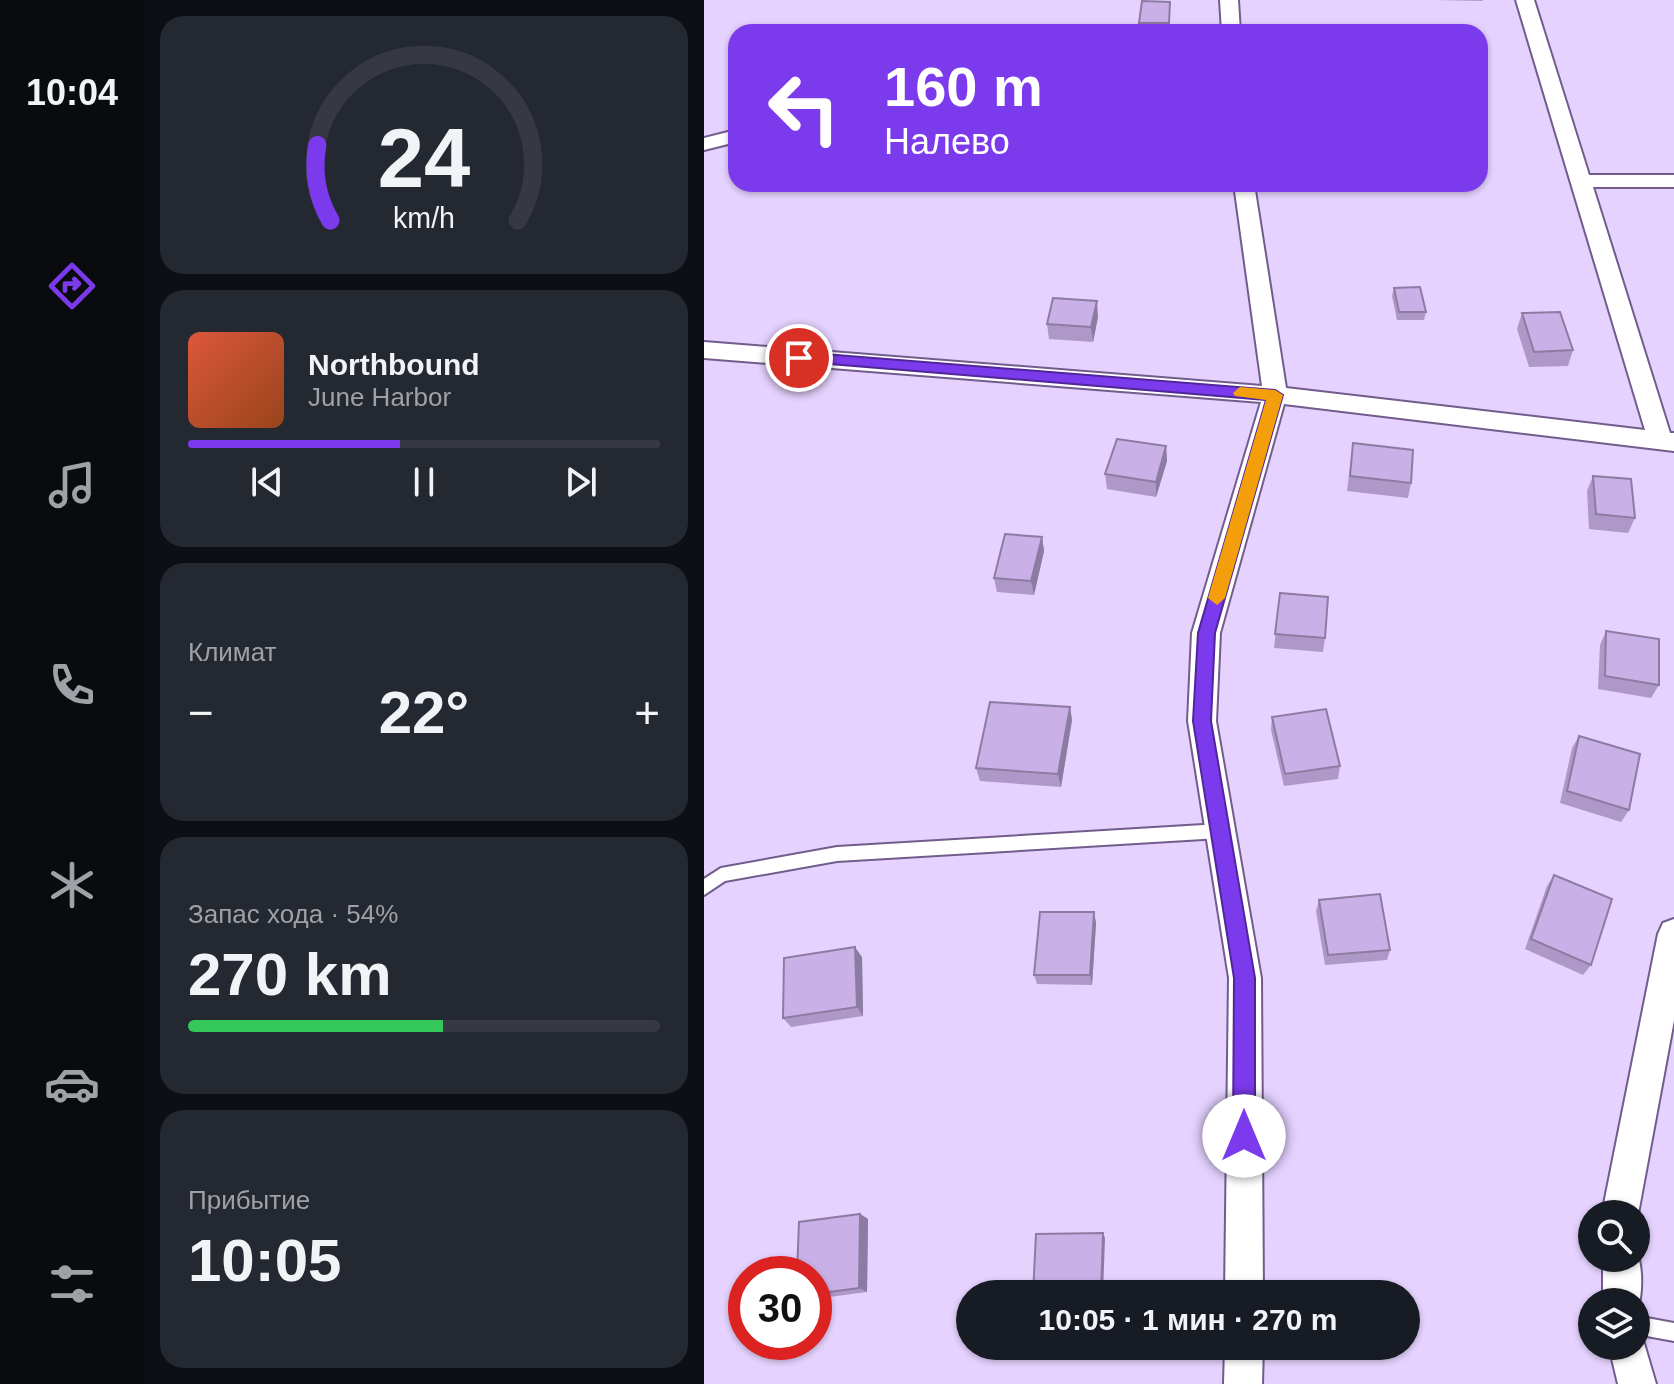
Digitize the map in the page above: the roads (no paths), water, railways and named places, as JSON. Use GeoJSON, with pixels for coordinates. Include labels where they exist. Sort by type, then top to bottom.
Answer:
{"type":"FeatureCollection","features":[{"type":"Feature","properties":{"kind":"street"},"geometry":{"type":"LineString","coordinates":[[1229,0],[1230,24]]}},
{"type":"Feature","properties":{"kind":"street"},"geometry":{"type":"LineString","coordinates":[[704,350],[1275,395],[1667,441],[1525,0]]}},
{"type":"Feature","properties":{"kind":"street"},"geometry":{"type":"LineString","coordinates":[[704,144],[728,138]]}},
{"type":"Feature","properties":{"kind":"street"},"geometry":{"type":"LineString","coordinates":[[1581,181],[1674,181]]}},
{"type":"Feature","properties":{"kind":"street"},"geometry":{"type":"LineString","coordinates":[[1244,1280],[1245,978],[1202,721],[1206,633],[1275,395],[1245,192]]}},
{"type":"Feature","properties":{"kind":"street"},"geometry":{"type":"LineString","coordinates":[[1623,1200],[1674,934]]}},
{"type":"Feature","properties":{"kind":"street"},"geometry":{"type":"LineString","coordinates":[[1243,1384],[1244,1360]]}},
{"type":"Feature","properties":{"kind":"street"},"geometry":{"type":"LineString","coordinates":[[1631,1360],[1637,1384]]}},
{"type":"Feature","properties":{"kind":"lane"},"geometry":{"type":"LineString","coordinates":[[704,888],[721,875],[837,854],[1220,831]]}},
{"type":"Feature","properties":{"kind":"lane"},"geometry":{"type":"LineString","coordinates":[[1650,1328],[1674,1332]]}}]}
